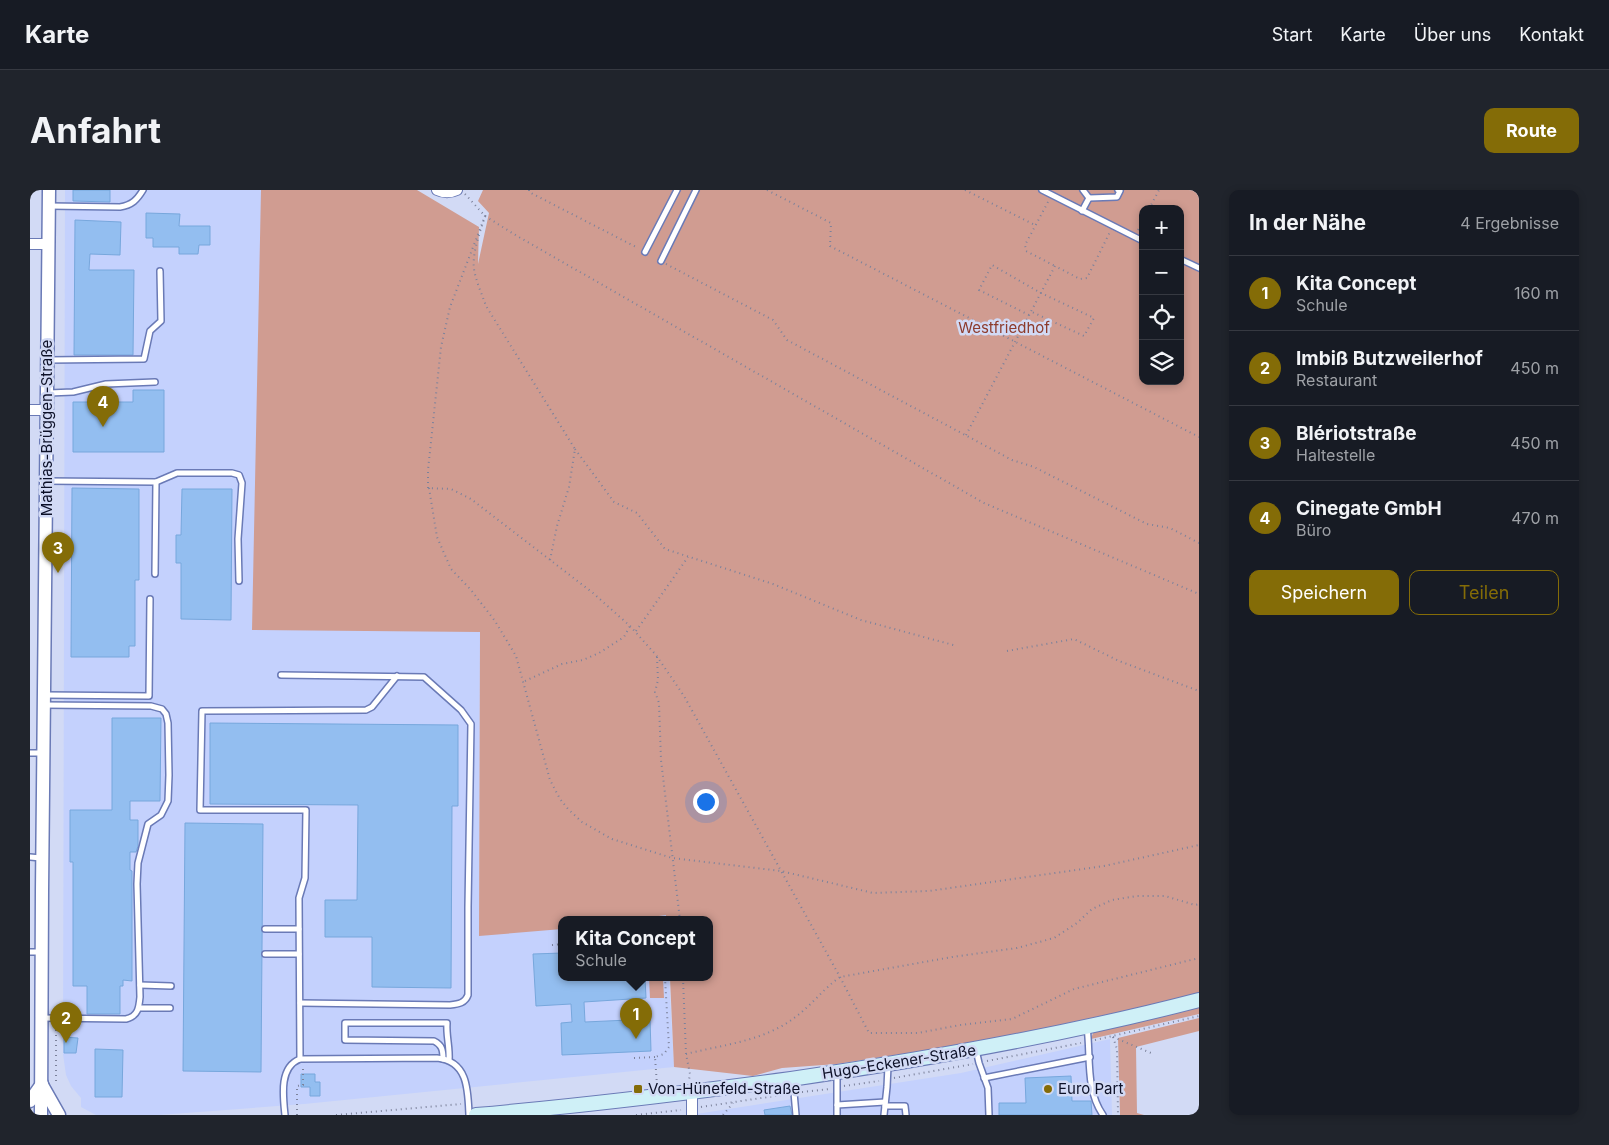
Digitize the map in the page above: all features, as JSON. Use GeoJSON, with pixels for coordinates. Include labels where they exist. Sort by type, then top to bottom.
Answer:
{"type":"FeatureCollection","features":[{"type":"Feature","properties":{"kind":"main road","name":"Hugo-Eckener-Straße"},"geometry":{"type":"LineString","coordinates":[[472,1109],[604,1103],[689,1088],[838,1073],[976,1049],[1199,1000]]}},
{"type":"Feature","properties":{"kind":"street","name":"Mathias-Brüggen-Straße"},"geometry":{"type":"LineString","coordinates":[[41,1115],[42,1018],[36,952],[36,753],[44,700],[49,190]]}},
{"type":"Feature","properties":{"kind":"street"},"geometry":{"type":"LineString","coordinates":[[437,190],[441,192],[457,190]]}},
{"type":"Feature","properties":{"kind":"street"},"geometry":{"type":"LineString","coordinates":[[30,244],[48,244]]}},
{"type":"Feature","properties":{"kind":"street"},"geometry":{"type":"LineString","coordinates":[[30,410],[47,410]]}},
{"type":"Feature","properties":{"kind":"street"},"geometry":{"type":"LineString","coordinates":[[30,1101],[42,1084],[59,1115]]}},
{"type":"Feature","properties":{"kind":"street"},"geometry":{"type":"LineString","coordinates":[[689,1088],[692,1115]]}},
{"type":"Feature","properties":{"kind":"lane"},"geometry":{"type":"LineString","coordinates":[[48,206],[120,207],[130,205],[137,200],[143,190]]}},
{"type":"Feature","properties":{"kind":"lane"},"geometry":{"type":"LineString","coordinates":[[644,252],[677,190]]}},
{"type":"Feature","properties":{"kind":"lane"},"geometry":{"type":"LineString","coordinates":[[661,261],[696,190]]}},
{"type":"Feature","properties":{"kind":"lane"},"geometry":{"type":"LineString","coordinates":[[1042,190],[1139,239]]}},
{"type":"Feature","properties":{"kind":"lane"},"geometry":{"type":"LineString","coordinates":[[1083,190],[1089,198]]}},
{"type":"Feature","properties":{"kind":"lane"},"geometry":{"type":"LineString","coordinates":[[1089,198],[1117,197],[1120,191],[1118,190]]}},
{"type":"Feature","properties":{"kind":"lane"},"geometry":{"type":"LineString","coordinates":[[1082,211],[1089,198]]}},
{"type":"Feature","properties":{"kind":"lane"},"geometry":{"type":"LineString","coordinates":[[1184,261],[1199,268]]}},
{"type":"Feature","properties":{"kind":"lane"},"geometry":{"type":"LineString","coordinates":[[47,360],[144,359],[150,331],[161,321],[160,271]]}},
{"type":"Feature","properties":{"kind":"lane"},"geometry":{"type":"LineString","coordinates":[[47,393],[73,392],[106,384],[155,382]]}},
{"type":"Feature","properties":{"kind":"lane"},"geometry":{"type":"LineString","coordinates":[[46,481],[156,482],[177,473],[232,473],[239,475],[242,483],[238,539],[239,582]]}},
{"type":"Feature","properties":{"kind":"lane"},"geometry":{"type":"LineString","coordinates":[[155,574],[156,482]]}},
{"type":"Feature","properties":{"kind":"lane"},"geometry":{"type":"LineString","coordinates":[[44,700],[149,696],[150,599]]}},
{"type":"Feature","properties":{"kind":"lane"},"geometry":{"type":"LineString","coordinates":[[281,675],[424,677],[461,710],[471,724],[468,995],[466,1000],[460,1004],[450,1005],[300,1003]]}},
{"type":"Feature","properties":{"kind":"lane"},"geometry":{"type":"LineString","coordinates":[[301,1059],[299,898],[305,878],[306,810],[200,810],[202,711],[366,710],[372,707],[396,676]]}},
{"type":"Feature","properties":{"kind":"lane"},"geometry":{"type":"LineString","coordinates":[[42,1018],[126,1019],[132,1018],[136,1014],[140,985],[138,863],[148,824],[160,815],[168,801],[168,723],[166,714],[162,709],[151,706],[44,700]]}},
{"type":"Feature","properties":{"kind":"lane"},"geometry":{"type":"LineString","coordinates":[[265,929],[299,929]]}},
{"type":"Feature","properties":{"kind":"lane"},"geometry":{"type":"LineString","coordinates":[[265,954],[299,954]]}},
{"type":"Feature","properties":{"kind":"lane"},"geometry":{"type":"LineString","coordinates":[[140,985],[171,986]]}},
{"type":"Feature","properties":{"kind":"lane"},"geometry":{"type":"LineString","coordinates":[[138,1008],[170,1008]]}},
{"type":"Feature","properties":{"kind":"lane"},"geometry":{"type":"LineString","coordinates":[[345,1023],[447,1023],[446,1035],[449,1043],[446,1059],[440,1044],[434,1041],[345,1040],[345,1023]]}},
{"type":"Feature","properties":{"kind":"lane"},"geometry":{"type":"LineString","coordinates":[[1087,1026],[1091,1089],[1098,1108],[1103,1115]]}},
{"type":"Feature","properties":{"kind":"lane"},"geometry":{"type":"LineString","coordinates":[[976,1049],[988,1088],[989,1115]]}},
{"type":"Feature","properties":{"kind":"lane"},"geometry":{"type":"LineString","coordinates":[[984,1078],[1090,1057]]}},
{"type":"Feature","properties":{"kind":"lane"},"geometry":{"type":"LineString","coordinates":[[285,1115],[284,1087],[288,1068],[293,1061],[301,1059],[446,1059],[458,1066],[462,1072],[472,1109],[469,1115]]}},
{"type":"Feature","properties":{"kind":"lane"},"geometry":{"type":"LineString","coordinates":[[884,1115],[888,1065]]}},
{"type":"Feature","properties":{"kind":"lane"},"geometry":{"type":"LineString","coordinates":[[837,1115],[838,1073]]}},
{"type":"Feature","properties":{"kind":"lane"},"geometry":{"type":"LineString","coordinates":[[793,1078],[796,1115]]}},
{"type":"Feature","properties":{"kind":"lane"},"geometry":{"type":"LineString","coordinates":[[837,1105],[885,1104],[905,1106],[906,1115]]}},
{"type":"Feature","properties":{"kind":"path"},"geometry":{"type":"LineString","coordinates":[[462,190],[485,216],[984,503],[1199,594]]}},
{"type":"Feature","properties":{"kind":"path"},"geometry":{"type":"LineString","coordinates":[[528,190],[644,252]]}},
{"type":"Feature","properties":{"kind":"path"},"geometry":{"type":"LineString","coordinates":[[767,190],[831,223],[830,246],[1199,437]]}},
{"type":"Feature","properties":{"kind":"path"},"geometry":{"type":"LineString","coordinates":[[965,190],[1035,226]]}},
{"type":"Feature","properties":{"kind":"path"},"geometry":{"type":"LineString","coordinates":[[1151,205],[1159,190]]}},
{"type":"Feature","properties":{"kind":"path"},"geometry":{"type":"LineString","coordinates":[[1052,195],[1025,245],[1026,251],[1080,279],[1088,278],[1113,226]]}},
{"type":"Feature","properties":{"kind":"path"},"geometry":{"type":"LineString","coordinates":[[485,216],[474,256],[474,268],[486,306],[575,449],[614,502],[636,513],[665,549],[773,584],[861,620],[957,646]]}},
{"type":"Feature","properties":{"kind":"path"},"geometry":{"type":"LineString","coordinates":[[485,216],[450,307],[441,347],[428,470],[428,488],[437,537],[451,569],[471,590],[495,621],[516,656],[550,780],[560,799],[582,822],[612,839],[672,858],[781,871],[873,893],[929,891],[1104,866],[1199,845]]}},
{"type":"Feature","properties":{"kind":"path"},"geometry":{"type":"LineString","coordinates":[[1135,237],[1139,230]]}},
{"type":"Feature","properties":{"kind":"path"},"geometry":{"type":"LineString","coordinates":[[661,261],[773,320],[786,340],[966,436],[1012,460],[1034,467],[1147,524],[1170,528],[1199,543]]}},
{"type":"Feature","properties":{"kind":"path"},"geometry":{"type":"LineString","coordinates":[[1029,315],[979,290],[992,265],[1041,293],[1094,318],[1084,336],[1031,311]]}},
{"type":"Feature","properties":{"kind":"path"},"geometry":{"type":"LineString","coordinates":[[966,436],[1055,266]]}},
{"type":"Feature","properties":{"kind":"path"},"geometry":{"type":"LineString","coordinates":[[550,560],[557,526],[569,486],[575,449]]}},
{"type":"Feature","properties":{"kind":"path"},"geometry":{"type":"LineString","coordinates":[[428,488],[451,489],[471,499],[593,593],[636,631],[656,655],[684,696],[840,977],[869,1033],[918,1034],[960,1025],[1012,1019],[1074,989],[1199,958]]}},
{"type":"Feature","properties":{"kind":"path"},"geometry":{"type":"LineString","coordinates":[[636,631],[688,557]]}},
{"type":"Feature","properties":{"kind":"path"},"geometry":{"type":"LineString","coordinates":[[524,681],[562,664],[583,660],[599,653],[624,637],[630,626]]}},
{"type":"Feature","properties":{"kind":"path"},"geometry":{"type":"LineString","coordinates":[[1007,650],[1074,639],[1119,661],[1199,691]]}},
{"type":"Feature","properties":{"kind":"path"},"geometry":{"type":"LineString","coordinates":[[656,655],[658,680],[655,692],[659,703],[661,760],[679,916]]}},
{"type":"Feature","properties":{"kind":"path"},"geometry":{"type":"LineString","coordinates":[[686,1054],[751,1039],[769,1032],[793,1019],[840,977],[952,957],[1017,948],[1054,938],[1077,923],[1092,909],[1112,900],[1137,896],[1165,896],[1194,905],[1199,904]]}},
{"type":"Feature","properties":{"kind":"path"},"geometry":{"type":"LineString","coordinates":[[552,945],[558,944]]}},
{"type":"Feature","properties":{"kind":"path"},"geometry":{"type":"LineString","coordinates":[[634,1058],[655,1057],[664,1054],[669,1046],[665,981]]}},
{"type":"Feature","properties":{"kind":"path"},"geometry":{"type":"LineString","coordinates":[[683,981],[686,1054],[690,1074],[689,1088]]}},
{"type":"Feature","properties":{"kind":"path"},"geometry":{"type":"LineString","coordinates":[[1089,1042],[1199,1016]]}},
{"type":"Feature","properties":{"kind":"path"},"geometry":{"type":"LineString","coordinates":[[56,1019],[56,1088]]}},
{"type":"Feature","properties":{"kind":"path"},"geometry":{"type":"LineString","coordinates":[[1113,1036],[1151,1053]]}},
{"type":"Feature","properties":{"kind":"path"},"geometry":{"type":"LineString","coordinates":[[1113,1036],[1116,1048],[1118,1115]]}},
{"type":"Feature","properties":{"kind":"path"},"geometry":{"type":"LineString","coordinates":[[655,1057],[657,1088]]}},
{"type":"Feature","properties":{"kind":"path"},"geometry":{"type":"LineString","coordinates":[[297,1115],[296,1086],[303,1085],[301,1059]]}},
{"type":"Feature","properties":{"kind":"path"},"geometry":{"type":"LineString","coordinates":[[722,1115],[735,1102]]}},
{"type":"Feature","properties":{"kind":"path"},"geometry":{"type":"LineString","coordinates":[[336,1115],[472,1109]]}},
{"type":"Feature","properties":{"kind":"path"},"geometry":{"type":"LineString","coordinates":[[636,1115],[674,1112],[677,1115]]}},
{"type":"Feature","properties":{"kind":"shaded area"},"geometry":{"type":"Polygon","coordinates":[[[65,190],[261,190],[260,356],[252,629],[480,631],[479,935],[558,927],[558,981],[669,981],[674,1067],[304,1104],[159,1115],[96,1115],[81,1107],[81,1098],[71,1086],[66,1075],[63,1054],[65,190]]]}},
{"type":"Feature","properties":{"kind":"shaded area"},"geometry":{"type":"Polygon","coordinates":[[[1110,1039],[1112,1115],[690,1115],[961,1073],[1110,1039]]]}},
{"type":"Feature","properties":{"kind":"green space","name":"Westfriedhof"},"geometry":{"type":"Polygon","coordinates":[[[261,190],[417,190],[479,227],[478,264],[489,213],[478,201],[483,190],[1199,190],[1199,993],[1031,1031],[837,1064],[782,1068],[753,1076],[674,1067],[670,981],[713,981],[713,916],[558,916],[558,929],[479,936],[480,632],[252,630],[261,190]]]}},
{"type":"Feature","properties":{"kind":"green space"},"geometry":{"type":"Polygon","coordinates":[[[649,981],[663,981],[664,998],[650,998],[649,981]]]}},
{"type":"Feature","properties":{"kind":"green space"},"geometry":{"type":"Polygon","coordinates":[[[1199,1007],[1199,1014],[1091,1039],[1093,1033],[1106,1029],[1199,1007]]]}},
{"type":"Feature","properties":{"kind":"green space"},"geometry":{"type":"Polygon","coordinates":[[[1199,1018],[1199,1031],[1136,1047],[1137,1113],[1144,1115],[1120,1115],[1118,1038],[1199,1018]]]}},
{"type":"Feature","properties":{"kind":"building"},"geometry":{"type":"Polygon","coordinates":[[[73,190],[110,190],[110,202],[73,201],[73,190]]]}},
{"type":"Feature","properties":{"kind":"building"},"geometry":{"type":"Polygon","coordinates":[[[146,213],[180,214],[179,226],[210,226],[210,245],[199,245],[198,254],[179,254],[179,247],[153,247],[153,238],[146,238],[146,213]]]}},
{"type":"Feature","properties":{"kind":"building"},"geometry":{"type":"Polygon","coordinates":[[[75,220],[121,222],[120,255],[90,254],[89,270],[134,270],[133,355],[74,355],[75,220]]]}},
{"type":"Feature","properties":{"kind":"building"},"geometry":{"type":"Polygon","coordinates":[[[133,390],[164,390],[164,452],[73,452],[73,402],[133,402],[133,390]]]}},
{"type":"Feature","properties":{"kind":"building"},"geometry":{"type":"Polygon","coordinates":[[[72,488],[139,489],[139,580],[135,580],[135,646],[129,646],[129,657],[71,657],[72,488]]]}},
{"type":"Feature","properties":{"kind":"building"},"geometry":{"type":"Polygon","coordinates":[[[182,489],[232,489],[231,620],[181,619],[181,563],[176,563],[176,535],[181,535],[182,489]]]}},
{"type":"Feature","properties":{"kind":"building"},"geometry":{"type":"Polygon","coordinates":[[[112,718],[161,718],[160,801],[130,801],[130,820],[138,820],[138,846],[136,852],[130,852],[130,870],[132,871],[132,981],[123,980],[123,986],[120,986],[120,1014],[87,1014],[87,986],[73,986],[73,862],[70,862],[70,810],[112,810],[112,718]]]}},
{"type":"Feature","properties":{"kind":"building"},"geometry":{"type":"Polygon","coordinates":[[[210,723],[458,725],[458,806],[452,806],[451,988],[372,987],[372,937],[325,937],[325,900],[357,900],[358,805],[210,804],[210,723]]]}},
{"type":"Feature","properties":{"kind":"building"},"geometry":{"type":"Polygon","coordinates":[[[185,823],[263,824],[261,1072],[183,1071],[185,823]]]}},
{"type":"Feature","properties":{"kind":"building"},"geometry":{"type":"Polygon","coordinates":[[[558,953],[558,981],[645,981],[646,998],[584,1002],[585,1022],[650,1019],[651,1051],[562,1055],[561,1023],[572,1022],[571,1004],[536,1006],[533,954],[558,953]]]}},
{"type":"Feature","properties":{"kind":"building"},"geometry":{"type":"Polygon","coordinates":[[[64,1037],[78,1038],[76,1053],[64,1053],[64,1037]]]}},
{"type":"Feature","properties":{"kind":"building"},"geometry":{"type":"Polygon","coordinates":[[[95,1049],[123,1050],[122,1097],[95,1097],[95,1049]]]}},
{"type":"Feature","properties":{"kind":"building"},"geometry":{"type":"Polygon","coordinates":[[[301,1074],[315,1074],[315,1082],[320,1082],[320,1096],[310,1096],[310,1087],[301,1087],[301,1074]]]}},
{"type":"Feature","properties":{"kind":"building"},"geometry":{"type":"Polygon","coordinates":[[[1071,1076],[1072,1101],[1091,1101],[1092,1115],[999,1115],[999,1103],[1026,1103],[1025,1078],[1071,1076]]]}},
{"type":"Feature","properties":{"kind":"building"},"geometry":{"type":"Polygon","coordinates":[[[790,1106],[792,1115],[765,1115],[764,1110],[790,1106]]]}},
{"type":"Feature","properties":{"kind":"place","name":"Cinegate GmbH"},"geometry":{"type":"Point","coordinates":[103,427]}},
{"type":"Feature","properties":{"kind":"place","name":"Blériotstraße"},"geometry":{"type":"Point","coordinates":[58,573]}},
{"type":"Feature","properties":{"kind":"place","name":"Kita Concept"},"geometry":{"type":"Point","coordinates":[636,1039]}},
{"type":"Feature","properties":{"kind":"place","name":"Imbiß Butzweilerhof"},"geometry":{"type":"Point","coordinates":[66,1043]}},
{"type":"Feature","properties":{"kind":"place","name":"Von-Hünefeld-Straße"},"geometry":{"type":"Point","coordinates":[638,1089]}},
{"type":"Feature","properties":{"kind":"place","name":"Euro Part"},"geometry":{"type":"Point","coordinates":[1048,1089]}}]}
